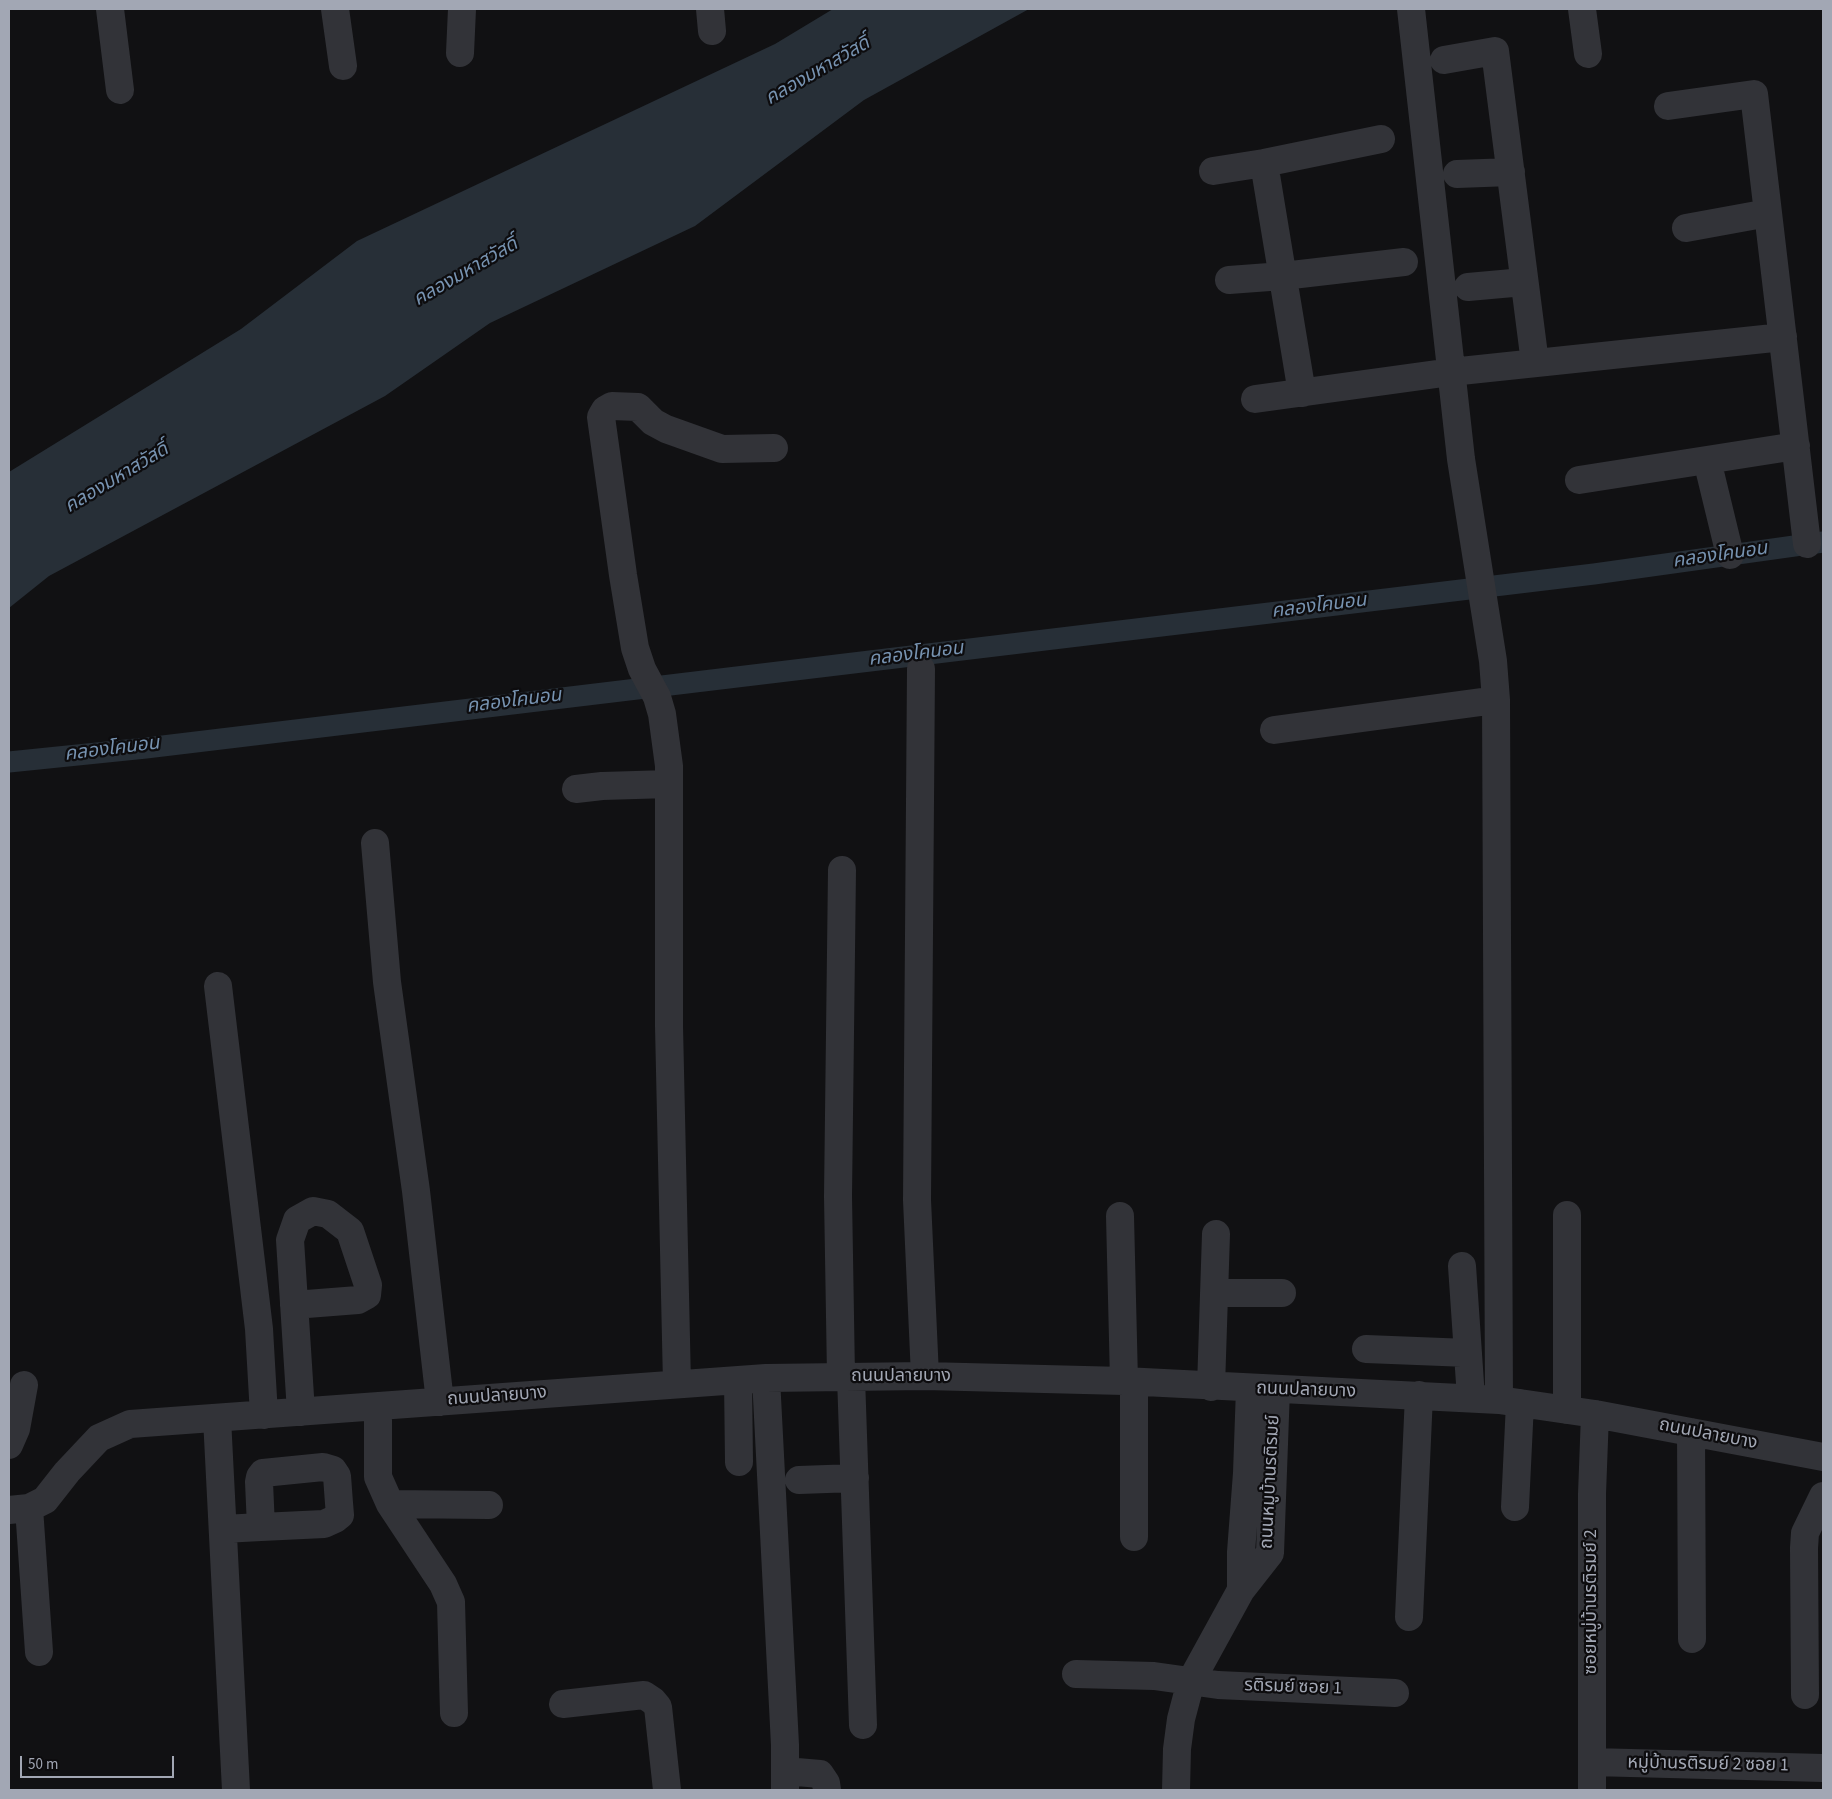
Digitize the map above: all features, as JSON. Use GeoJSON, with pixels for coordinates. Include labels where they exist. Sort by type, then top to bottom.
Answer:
{"type":"FeatureCollection","features":[{"type":"Feature","properties":{"kind":"street"},"geometry":{"type":"LineString","coordinates":[[110,9],[120,90]]}},
{"type":"Feature","properties":{"kind":"street"},"geometry":{"type":"LineString","coordinates":[[335,9],[343,66]]}},
{"type":"Feature","properties":{"kind":"street"},"geometry":{"type":"LineString","coordinates":[[460,53],[462,9]]}},
{"type":"Feature","properties":{"kind":"street"},"geometry":{"type":"LineString","coordinates":[[1411,9],[1461,459],[1493,661],[1496,700],[1509,1401],[1515,1507]]}},
{"type":"Feature","properties":{"kind":"street"},"geometry":{"type":"LineString","coordinates":[[1582,9],[1588,54]]}},
{"type":"Feature","properties":{"kind":"street"},"geometry":{"type":"LineString","coordinates":[[1444,60],[1495,51],[1535,363]]}},
{"type":"Feature","properties":{"kind":"street"},"geometry":{"type":"LineString","coordinates":[[1668,106],[1754,94],[1807,544]]}},
{"type":"Feature","properties":{"kind":"street"},"geometry":{"type":"LineString","coordinates":[[1213,171],[1264,163],[1382,139]]}},
{"type":"Feature","properties":{"kind":"street"},"geometry":{"type":"LineString","coordinates":[[1264,163],[1302,393]]}},
{"type":"Feature","properties":{"kind":"street"},"geometry":{"type":"LineString","coordinates":[[1457,174],[1511,172]]}},
{"type":"Feature","properties":{"kind":"street"},"geometry":{"type":"LineString","coordinates":[[1686,228],[1768,213]]}},
{"type":"Feature","properties":{"kind":"street"},"geometry":{"type":"LineString","coordinates":[[1229,280],[1283,276],[1404,262]]}},
{"type":"Feature","properties":{"kind":"street"},"geometry":{"type":"LineString","coordinates":[[1468,287],[1524,282]]}},
{"type":"Feature","properties":{"kind":"street"},"geometry":{"type":"LineString","coordinates":[[1255,399],[1451,372],[1783,337]]}},
{"type":"Feature","properties":{"kind":"street"},"geometry":{"type":"LineString","coordinates":[[677,1384],[669,1026],[669,784],[666,742],[657,697],[642,669],[635,648],[601,418],[605,410],[612,406],[638,407],[653,422],[666,429],[722,449],[774,448]]}},
{"type":"Feature","properties":{"kind":"street"},"geometry":{"type":"LineString","coordinates":[[1579,480],[1796,446]]}},
{"type":"Feature","properties":{"kind":"street"},"geometry":{"type":"LineString","coordinates":[[1707,460],[1730,555]]}},
{"type":"Feature","properties":{"kind":"street"},"geometry":{"type":"LineString","coordinates":[[921,669],[917,1200],[925,1376]]}},
{"type":"Feature","properties":{"kind":"street"},"geometry":{"type":"LineString","coordinates":[[1274,730],[1496,700]]}},
{"type":"Feature","properties":{"kind":"street"},"geometry":{"type":"LineString","coordinates":[[576,789],[602,786],[669,784]]}},
{"type":"Feature","properties":{"kind":"street"},"geometry":{"type":"LineString","coordinates":[[375,843],[387,982],[416,1191],[440,1402]]}},
{"type":"Feature","properties":{"kind":"street"},"geometry":{"type":"LineString","coordinates":[[842,870],[838,1196],[846,1376],[856,1478],[863,1725]]}},
{"type":"Feature","properties":{"kind":"street"},"geometry":{"type":"LineString","coordinates":[[218,986],[259,1329],[264,1415]]}},
{"type":"Feature","properties":{"kind":"street"},"geometry":{"type":"LineString","coordinates":[[1567,1215],[1567,1410]]}},
{"type":"Feature","properties":{"kind":"street"},"geometry":{"type":"LineString","coordinates":[[1120,1216],[1129,1382],[1134,1537]]}},
{"type":"Feature","properties":{"kind":"street"},"geometry":{"type":"LineString","coordinates":[[1211,1387],[1216,1234]]}},
{"type":"Feature","properties":{"kind":"street"},"geometry":{"type":"LineString","coordinates":[[1462,1266],[1471,1398]]}},
{"type":"Feature","properties":{"kind":"street"},"geometry":{"type":"LineString","coordinates":[[1214,1293],[1282,1293]]}},
{"type":"Feature","properties":{"kind":"street"},"geometry":{"type":"LineString","coordinates":[[294,1305],[301,1412]]}},
{"type":"Feature","properties":{"kind":"street"},"geometry":{"type":"LineString","coordinates":[[1366,1349],[1468,1353]]}},
{"type":"Feature","properties":{"kind":"street","name":"ถนนปลายบาง"},"geometry":{"type":"LineString","coordinates":[[19,1509],[45,1500],[67,1472],[99,1438],[130,1424],[766,1378],[925,1376],[1129,1382],[1471,1398],[1509,1401],[1595,1414],[1823,1457]]}},
{"type":"Feature","properties":{"kind":"street"},"geometry":{"type":"LineString","coordinates":[[766,1378],[785,1745],[785,1780],[820,1774],[827,1790]]}},
{"type":"Feature","properties":{"kind":"street"},"geometry":{"type":"LineString","coordinates":[[738,1380],[739,1462]]}},
{"type":"Feature","properties":{"kind":"street"},"geometry":{"type":"LineString","coordinates":[[9,1445],[16,1429],[24,1385]]}},
{"type":"Feature","properties":{"kind":"street"},"geometry":{"type":"LineString","coordinates":[[1176,1790],[1177,1749],[1181,1719],[1192,1681],[1241,1590],[1241,1552],[1247,1473],[1263,1389]]}},
{"type":"Feature","properties":{"kind":"street"},"geometry":{"type":"LineString","coordinates":[[1410,1617],[1419,1395]]}},
{"type":"Feature","properties":{"kind":"street"},"geometry":{"type":"LineString","coordinates":[[378,1406],[378,1476],[390,1504],[443,1584],[451,1602],[454,1713]]}},
{"type":"Feature","properties":{"kind":"street","name":"ซอยหมู่บ้านรติรมย์ 2"},"geometry":{"type":"LineString","coordinates":[[1592,1790],[1592,1494],[1595,1414]]}},
{"type":"Feature","properties":{"kind":"street"},"geometry":{"type":"LineString","coordinates":[[217,1418],[236,1790]]}},
{"type":"Feature","properties":{"kind":"street"},"geometry":{"type":"LineString","coordinates":[[1691,1432],[1692,1639]]}},
{"type":"Feature","properties":{"kind":"street"},"geometry":{"type":"LineString","coordinates":[[799,1480],[856,1478]]}},
{"type":"Feature","properties":{"kind":"street"},"geometry":{"type":"LineString","coordinates":[[1805,1695],[1805,1533],[1823,1496]]}},
{"type":"Feature","properties":{"kind":"street"},"geometry":{"type":"LineString","coordinates":[[390,1504],[489,1506]]}},
{"type":"Feature","properties":{"kind":"street"},"geometry":{"type":"LineString","coordinates":[[19,1509],[39,1652]]}},
{"type":"Feature","properties":{"kind":"street"},"geometry":{"type":"LineString","coordinates":[[223,1529],[261,1527]]}},
{"type":"Feature","properties":{"kind":"street","name":"รติรมย์ ซอย 1"},"geometry":{"type":"LineString","coordinates":[[1076,1674],[1154,1676],[1218,1685],[1395,1693]]}},
{"type":"Feature","properties":{"kind":"street"},"geometry":{"type":"LineString","coordinates":[[563,1704],[644,1695],[653,1701],[658,1707],[667,1790]]}},
{"type":"Feature","properties":{"kind":"street","name":"หมู่บ้านรติรมย์ 2 ซอย 1"},"geometry":{"type":"LineString","coordinates":[[1592,1762],[1823,1768]]}},
{"type":"Feature","properties":{"kind":"water","name":"คลองมหาสวัสดิ์"},"geometry":{"type":"Polygon","coordinates":[[[833,9],[1029,9],[864,100],[695,226],[490,323],[385,396],[49,576],[9,608],[9,472],[241,329],[357,241],[775,44],[833,9]]]}},
{"type":"Feature","properties":{"kind":"waterway","name":"คลองโคนอน"},"geometry":{"type":"LineString","coordinates":[[9,762],[146,748],[1594,574],[1823,542]]}}]}
